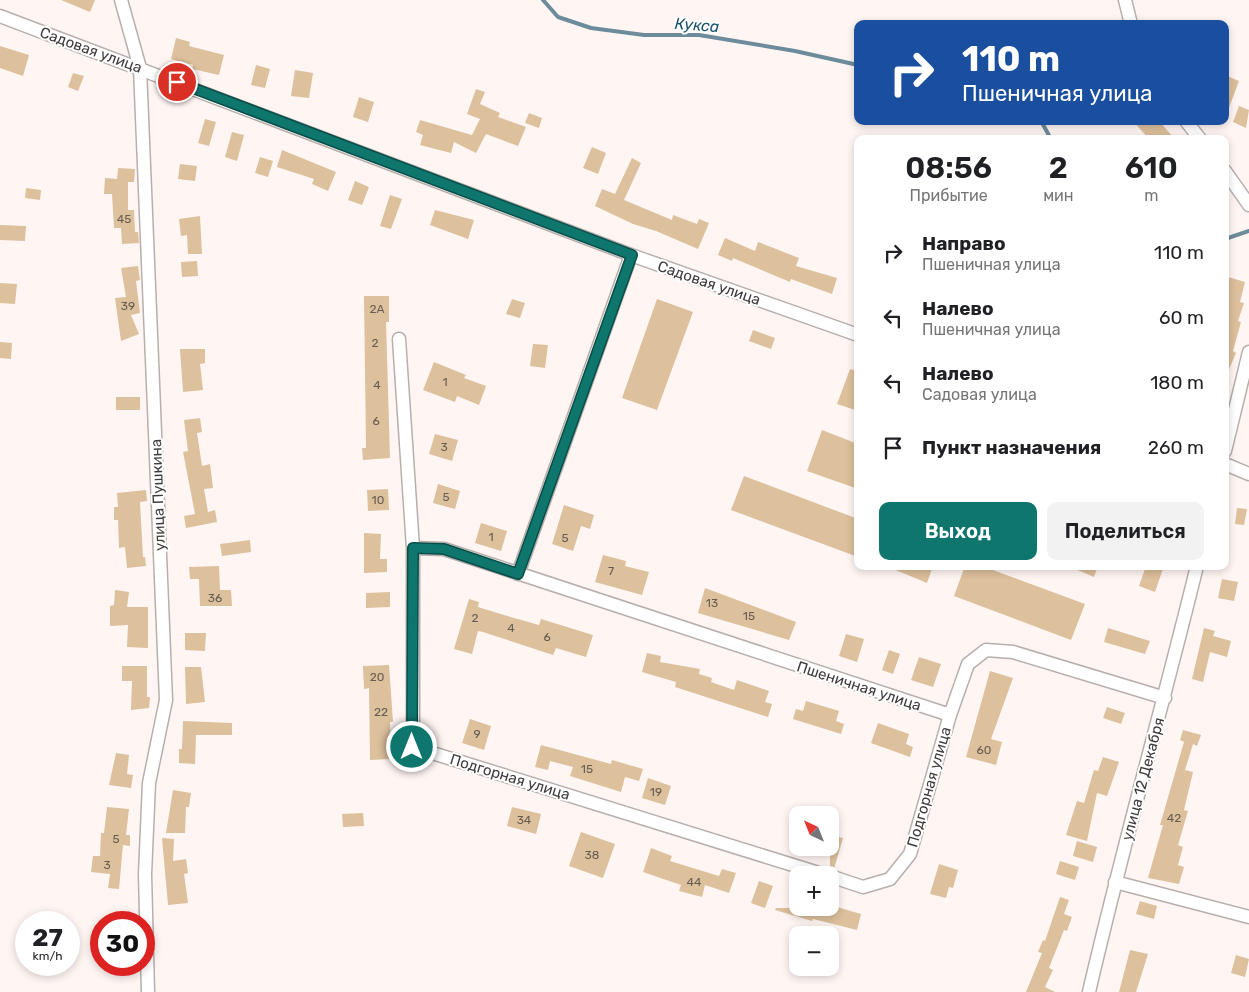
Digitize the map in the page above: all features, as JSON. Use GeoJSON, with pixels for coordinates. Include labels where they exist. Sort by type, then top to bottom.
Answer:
{"type":"FeatureCollection","features":[{"type":"Feature","properties":{"kind":"street","name":"улица Пушкина"},"geometry":{"type":"LineString","coordinates":[[120,0],[140,68],[166,700],[149,783],[145,874],[148,992]]}},
{"type":"Feature","properties":{"kind":"street"},"geometry":{"type":"LineString","coordinates":[[1125,0],[1130,20]]}},
{"type":"Feature","properties":{"kind":"street","name":"Садовая улица"},"geometry":{"type":"LineString","coordinates":[[0,16],[632,255],[854,334]]}},
{"type":"Feature","properties":{"kind":"street"},"geometry":{"type":"LineString","coordinates":[[1189,125],[1197,135]]}},
{"type":"Feature","properties":{"kind":"street"},"geometry":{"type":"LineString","coordinates":[[1229,176],[1249,204]]}},
{"type":"Feature","properties":{"kind":"street"},"geometry":{"type":"LineString","coordinates":[[518,574],[632,255]]}},
{"type":"Feature","properties":{"kind":"street","name":"Подгорная улица"},"geometry":{"type":"LineString","coordinates":[[399,339],[413,548],[412,747],[796,866]]}},
{"type":"Feature","properties":{"kind":"street"},"geometry":{"type":"LineString","coordinates":[[1229,434],[1249,352]]}},
{"type":"Feature","properties":{"kind":"street"},"geometry":{"type":"LineString","coordinates":[[1229,466],[1249,474]]}},
{"type":"Feature","properties":{"kind":"street","name":"Пшеничная улица"},"geometry":{"type":"LineString","coordinates":[[413,548],[444,549],[950,715]]}},
{"type":"Feature","properties":{"kind":"street","name":"улица 12 Декабря"},"geometry":{"type":"LineString","coordinates":[[1089,992],[1115,882],[1165,698],[1196,570]]}},
{"type":"Feature","properties":{"kind":"street"},"geometry":{"type":"LineString","coordinates":[[950,715],[968,664],[986,650],[1013,652],[1165,698]]}},
{"type":"Feature","properties":{"kind":"street","name":"Подгорная улица"},"geometry":{"type":"LineString","coordinates":[[839,879],[863,887],[890,879],[910,854],[950,715]]}},
{"type":"Feature","properties":{"kind":"street"},"geometry":{"type":"LineString","coordinates":[[1115,882],[1249,917]]}},
{"type":"Feature","properties":{"kind":"building"},"geometry":{"type":"Polygon","coordinates":[[[61,0],[95,0],[90,12],[61,0]]]}},
{"type":"Feature","properties":{"kind":"building"},"geometry":{"type":"Polygon","coordinates":[[[176,38],[190,42],[189,46],[224,55],[219,75],[192,69],[193,65],[171,59],[176,38]]]}},
{"type":"Feature","properties":{"kind":"building"},"geometry":{"type":"Polygon","coordinates":[[[0,46],[29,55],[23,76],[0,68],[0,46]]]}},
{"type":"Feature","properties":{"kind":"building"},"geometry":{"type":"Polygon","coordinates":[[[256,65],[270,69],[265,88],[251,85],[256,65]]]}},
{"type":"Feature","properties":{"kind":"building"},"geometry":{"type":"Polygon","coordinates":[[[295,70],[313,73],[309,98],[291,96],[295,70]]]}},
{"type":"Feature","properties":{"kind":"building"},"geometry":{"type":"Polygon","coordinates":[[[73,73],[84,76],[78,91],[68,87],[73,73]]]}},
{"type":"Feature","properties":{"kind":"building"},"geometry":{"type":"Polygon","coordinates":[[[1229,77],[1239,81],[1229,108],[1229,77]]]}},
{"type":"Feature","properties":{"kind":"building"},"geometry":{"type":"Polygon","coordinates":[[[476,89],[485,92],[480,104],[500,113],[498,117],[526,127],[518,146],[486,134],[476,153],[454,142],[451,153],[420,145],[423,135],[416,132],[420,120],[472,135],[480,119],[467,114],[476,89]]]}},
{"type":"Feature","properties":{"kind":"building"},"geometry":{"type":"Polygon","coordinates":[[[359,97],[374,102],[368,122],[353,117],[359,97]]]}},
{"type":"Feature","properties":{"kind":"building"},"geometry":{"type":"Polygon","coordinates":[[[1239,106],[1249,110],[1246,128],[1233,122],[1239,106]]]}},
{"type":"Feature","properties":{"kind":"building"},"geometry":{"type":"Polygon","coordinates":[[[529,113],[542,118],[539,128],[525,123],[529,113]]]}},
{"type":"Feature","properties":{"kind":"building"},"geometry":{"type":"Polygon","coordinates":[[[205,119],[216,122],[209,146],[198,143],[205,119]]]}},
{"type":"Feature","properties":{"kind":"building"},"geometry":{"type":"Polygon","coordinates":[[[1137,125],[1163,125],[1171,135],[1145,135],[1137,125]]]}},
{"type":"Feature","properties":{"kind":"building"},"geometry":{"type":"Polygon","coordinates":[[[232,132],[244,135],[237,161],[225,157],[232,132]]]}},
{"type":"Feature","properties":{"kind":"building"},"geometry":{"type":"Polygon","coordinates":[[[592,147],[606,153],[598,174],[583,168],[592,147]]]}},
{"type":"Feature","properties":{"kind":"building"},"geometry":{"type":"Polygon","coordinates":[[[282,150],[336,172],[328,191],[312,184],[314,179],[277,167],[282,150]]]}},
{"type":"Feature","properties":{"kind":"building"},"geometry":{"type":"Polygon","coordinates":[[[260,157],[273,161],[268,177],[255,173],[260,157]]]}},
{"type":"Feature","properties":{"kind":"building"},"geometry":{"type":"Polygon","coordinates":[[[632,158],[641,163],[624,200],[672,220],[673,215],[697,224],[699,219],[709,223],[698,249],[656,231],[633,224],[595,206],[602,189],[615,194],[632,158]]]}},
{"type":"Feature","properties":{"kind":"building"},"geometry":{"type":"Polygon","coordinates":[[[180,164],[197,166],[195,181],[178,179],[180,164]]]}},
{"type":"Feature","properties":{"kind":"building"},"geometry":{"type":"Polygon","coordinates":[[[118,168],[135,169],[134,182],[128,182],[128,210],[134,210],[135,232],[138,232],[139,243],[122,244],[121,228],[114,228],[112,194],[104,194],[105,178],[117,179],[118,168]]]}},
{"type":"Feature","properties":{"kind":"building"},"geometry":{"type":"Polygon","coordinates":[[[355,181],[369,187],[362,205],[348,200],[355,181]]]}},
{"type":"Feature","properties":{"kind":"building"},"geometry":{"type":"Polygon","coordinates":[[[26,188],[41,190],[40,200],[25,198],[26,188]]]}},
{"type":"Feature","properties":{"kind":"building"},"geometry":{"type":"Polygon","coordinates":[[[390,195],[402,199],[391,229],[380,226],[390,195]]]}},
{"type":"Feature","properties":{"kind":"building"},"geometry":{"type":"Polygon","coordinates":[[[435,210],[474,220],[468,239],[430,225],[435,210]]]}},
{"type":"Feature","properties":{"kind":"building"},"geometry":{"type":"Polygon","coordinates":[[[200,216],[202,254],[188,254],[187,235],[181,236],[179,219],[200,216]]]}},
{"type":"Feature","properties":{"kind":"building"},"geometry":{"type":"Polygon","coordinates":[[[0,225],[26,226],[25,241],[0,240],[0,225]]]}},
{"type":"Feature","properties":{"kind":"building"},"geometry":{"type":"Polygon","coordinates":[[[725,238],[755,251],[758,242],[799,258],[796,266],[837,278],[832,294],[791,279],[790,282],[733,258],[732,261],[718,255],[725,238]]]}},
{"type":"Feature","properties":{"kind":"building"},"geometry":{"type":"Polygon","coordinates":[[[197,261],[198,276],[182,277],[181,262],[197,261]]]}},
{"type":"Feature","properties":{"kind":"building"},"geometry":{"type":"Polygon","coordinates":[[[138,266],[140,280],[136,281],[140,313],[131,315],[139,334],[121,341],[115,298],[126,297],[121,268],[138,266]]]}},
{"type":"Feature","properties":{"kind":"building"},"geometry":{"type":"Polygon","coordinates":[[[1229,277],[1245,282],[1240,302],[1244,303],[1238,321],[1241,322],[1233,351],[1236,353],[1229,370],[1229,277]]]}},
{"type":"Feature","properties":{"kind":"building"},"geometry":{"type":"Polygon","coordinates":[[[0,283],[17,284],[15,304],[0,303],[0,283]]]}},
{"type":"Feature","properties":{"kind":"building"},"geometry":{"type":"Polygon","coordinates":[[[364,296],[389,296],[389,322],[386,322],[390,458],[363,460],[362,448],[366,448],[364,296]]]}},
{"type":"Feature","properties":{"kind":"building"},"geometry":{"type":"Polygon","coordinates":[[[512,299],[525,303],[520,318],[506,314],[512,299]]]}},
{"type":"Feature","properties":{"kind":"building"},"geometry":{"type":"Polygon","coordinates":[[[657,299],[693,312],[657,410],[622,398],[657,299]]]}},
{"type":"Feature","properties":{"kind":"building"},"geometry":{"type":"Polygon","coordinates":[[[753,330],[775,338],[771,349],[749,341],[753,330]]]}},
{"type":"Feature","properties":{"kind":"building"},"geometry":{"type":"Polygon","coordinates":[[[0,342],[12,343],[11,359],[0,358],[0,342]]]}},
{"type":"Feature","properties":{"kind":"building"},"geometry":{"type":"Polygon","coordinates":[[[533,344],[548,345],[545,368],[530,366],[533,344]]]}},
{"type":"Feature","properties":{"kind":"building"},"geometry":{"type":"Polygon","coordinates":[[[180,349],[205,349],[205,363],[200,364],[203,390],[183,392],[180,349]]]}},
{"type":"Feature","properties":{"kind":"building"},"geometry":{"type":"Polygon","coordinates":[[[434,362],[466,375],[464,378],[486,386],[479,405],[457,396],[455,402],[423,390],[434,362]]]}},
{"type":"Feature","properties":{"kind":"building"},"geometry":{"type":"Polygon","coordinates":[[[850,369],[854,370],[854,410],[837,404],[850,369]]]}},
{"type":"Feature","properties":{"kind":"building"},"geometry":{"type":"Polygon","coordinates":[[[116,397],[140,397],[140,410],[116,410],[116,397]]]}},
{"type":"Feature","properties":{"kind":"building"},"geometry":{"type":"Polygon","coordinates":[[[200,418],[202,432],[197,433],[202,466],[210,464],[213,488],[204,489],[208,512],[215,510],[217,522],[186,528],[184,516],[195,514],[183,452],[188,451],[184,420],[200,418]]]}},
{"type":"Feature","properties":{"kind":"building"},"geometry":{"type":"Polygon","coordinates":[[[822,430],[854,442],[854,488],[807,471],[822,430]]]}},
{"type":"Feature","properties":{"kind":"building"},"geometry":{"type":"Polygon","coordinates":[[[435,434],[458,440],[452,461],[429,454],[435,434]]]}},
{"type":"Feature","properties":{"kind":"building"},"geometry":{"type":"Polygon","coordinates":[[[744,476],[854,517],[854,556],[731,510],[744,476]]]}},
{"type":"Feature","properties":{"kind":"building"},"geometry":{"type":"Polygon","coordinates":[[[438,484],[460,491],[455,509],[433,503],[438,484]]]}},
{"type":"Feature","properties":{"kind":"building"},"geometry":{"type":"Polygon","coordinates":[[[388,489],[389,510],[368,511],[367,490],[388,489]]]}},
{"type":"Feature","properties":{"kind":"building"},"geometry":{"type":"Polygon","coordinates":[[[146,490],[147,501],[140,502],[143,557],[145,557],[146,566],[127,568],[125,547],[119,548],[118,520],[114,520],[114,507],[118,507],[117,493],[146,490]]]}},
{"type":"Feature","properties":{"kind":"building"},"geometry":{"type":"Polygon","coordinates":[[[564,505],[594,515],[590,529],[581,526],[573,551],[552,544],[564,505]]]}},
{"type":"Feature","properties":{"kind":"building"},"geometry":{"type":"Polygon","coordinates":[[[1237,508],[1247,509],[1244,525],[1235,524],[1237,508]]]}},
{"type":"Feature","properties":{"kind":"building"},"geometry":{"type":"Polygon","coordinates":[[[481,523],[507,531],[501,551],[475,543],[481,523]]]}},
{"type":"Feature","properties":{"kind":"building"},"geometry":{"type":"Polygon","coordinates":[[[364,533],[381,534],[380,559],[387,559],[387,572],[364,573],[364,533]]]}},
{"type":"Feature","properties":{"kind":"building"},"geometry":{"type":"Polygon","coordinates":[[[250,540],[251,552],[222,556],[220,544],[250,540]]]}},
{"type":"Feature","properties":{"kind":"building"},"geometry":{"type":"Polygon","coordinates":[[[603,555],[626,561],[625,566],[649,572],[642,595],[595,582],[603,555]]]}},
{"type":"Feature","properties":{"kind":"building"},"geometry":{"type":"Polygon","coordinates":[[[219,566],[220,590],[231,590],[232,606],[200,606],[199,579],[190,579],[189,567],[219,566]]]}},
{"type":"Feature","properties":{"kind":"building"},"geometry":{"type":"Polygon","coordinates":[[[896,570],[932,570],[927,583],[896,570]]]}},
{"type":"Feature","properties":{"kind":"building"},"geometry":{"type":"Polygon","coordinates":[[[964,570],[993,570],[1085,604],[1071,640],[954,596],[964,570]]]}},
{"type":"Feature","properties":{"kind":"building"},"geometry":{"type":"Polygon","coordinates":[[[1077,570],[1097,570],[1094,577],[1077,570]]]}},
{"type":"Feature","properties":{"kind":"building"},"geometry":{"type":"Polygon","coordinates":[[[1145,570],[1163,570],[1155,592],[1139,586],[1145,570]]]}},
{"type":"Feature","properties":{"kind":"building"},"geometry":{"type":"Polygon","coordinates":[[[1222,579],[1238,582],[1234,601],[1218,598],[1222,579]]]}},
{"type":"Feature","properties":{"kind":"building"},"geometry":{"type":"Polygon","coordinates":[[[705,588],[796,622],[789,640],[698,613],[705,588]]]}},
{"type":"Feature","properties":{"kind":"building"},"geometry":{"type":"Polygon","coordinates":[[[115,590],[129,592],[127,607],[148,607],[148,648],[127,647],[128,625],[110,626],[110,606],[114,605],[115,590]]]}},
{"type":"Feature","properties":{"kind":"building"},"geometry":{"type":"Polygon","coordinates":[[[390,592],[390,607],[366,608],[366,593],[390,592]]]}},
{"type":"Feature","properties":{"kind":"building"},"geometry":{"type":"Polygon","coordinates":[[[469,599],[479,602],[478,607],[504,615],[539,625],[541,619],[593,635],[586,657],[556,648],[553,655],[478,631],[472,654],[454,649],[469,599]]]}},
{"type":"Feature","properties":{"kind":"building"},"geometry":{"type":"Polygon","coordinates":[[[1108,628],[1150,641],[1145,654],[1104,642],[1108,628]]]}},
{"type":"Feature","properties":{"kind":"building"},"geometry":{"type":"Polygon","coordinates":[[[1204,628],[1215,631],[1213,636],[1231,641],[1227,657],[1210,652],[1203,682],[1192,679],[1204,628]]]}},
{"type":"Feature","properties":{"kind":"building"},"geometry":{"type":"Polygon","coordinates":[[[185,633],[206,633],[205,651],[185,650],[185,633]]]}},
{"type":"Feature","properties":{"kind":"building"},"geometry":{"type":"Polygon","coordinates":[[[846,634],[864,639],[857,662],[839,656],[846,634]]]}},
{"type":"Feature","properties":{"kind":"building"},"geometry":{"type":"Polygon","coordinates":[[[889,650],[900,654],[893,674],[882,670],[889,650]]]}},
{"type":"Feature","properties":{"kind":"building"},"geometry":{"type":"Polygon","coordinates":[[[647,653],[661,656],[660,662],[700,669],[699,674],[712,678],[711,682],[734,690],[737,680],[769,691],[765,702],[772,704],[768,717],[675,687],[676,682],[642,672],[647,653]]]}},
{"type":"Feature","properties":{"kind":"building"},"geometry":{"type":"Polygon","coordinates":[[[919,657],[941,664],[933,687],[911,680],[919,657]]]}},
{"type":"Feature","properties":{"kind":"building"},"geometry":{"type":"Polygon","coordinates":[[[389,665],[393,722],[390,722],[391,759],[370,760],[369,688],[364,689],[363,666],[389,665]]]}},
{"type":"Feature","properties":{"kind":"building"},"geometry":{"type":"Polygon","coordinates":[[[122,666],[147,666],[147,697],[150,697],[149,708],[131,710],[132,681],[122,681],[122,666]]]}},
{"type":"Feature","properties":{"kind":"building"},"geometry":{"type":"Polygon","coordinates":[[[185,667],[201,667],[205,702],[186,704],[185,667]]]}},
{"type":"Feature","properties":{"kind":"building"},"geometry":{"type":"Polygon","coordinates":[[[990,671],[1013,678],[991,739],[1002,742],[996,765],[966,757],[990,671]]]}},
{"type":"Feature","properties":{"kind":"building"},"geometry":{"type":"Polygon","coordinates":[[[806,701],[839,711],[836,721],[844,724],[841,734],[793,719],[796,709],[803,711],[806,701]]]}},
{"type":"Feature","properties":{"kind":"building"},"geometry":{"type":"Polygon","coordinates":[[[1107,707],[1125,713],[1121,724],[1103,718],[1107,707]]]}},
{"type":"Feature","properties":{"kind":"building"},"geometry":{"type":"Polygon","coordinates":[[[470,719],[491,726],[484,750],[462,743],[470,719]]]}},
{"type":"Feature","properties":{"kind":"building"},"geometry":{"type":"Polygon","coordinates":[[[183,721],[232,723],[232,735],[196,735],[195,764],[179,763],[179,749],[182,749],[183,721]]]}},
{"type":"Feature","properties":{"kind":"building"},"geometry":{"type":"Polygon","coordinates":[[[878,723],[909,734],[906,744],[913,747],[910,757],[871,743],[878,723]]]}},
{"type":"Feature","properties":{"kind":"building"},"geometry":{"type":"Polygon","coordinates":[[[1183,730],[1201,735],[1197,746],[1193,744],[1185,770],[1193,772],[1184,810],[1188,811],[1178,845],[1183,847],[1178,865],[1184,867],[1179,884],[1148,878],[1163,825],[1160,825],[1184,742],[1180,740],[1183,730]]]}},
{"type":"Feature","properties":{"kind":"building"},"geometry":{"type":"Polygon","coordinates":[[[541,745],[611,764],[612,760],[643,769],[639,781],[625,777],[621,792],[570,776],[573,767],[550,761],[548,770],[535,767],[541,745]]]}},
{"type":"Feature","properties":{"kind":"building"},"geometry":{"type":"Polygon","coordinates":[[[116,753],[129,755],[127,774],[133,775],[131,788],[109,785],[116,753]]]}},
{"type":"Feature","properties":{"kind":"building"},"geometry":{"type":"Polygon","coordinates":[[[1103,757],[1119,762],[1107,796],[1097,793],[1087,841],[1066,835],[1077,801],[1084,803],[1094,770],[1098,771],[1103,757]]]}},
{"type":"Feature","properties":{"kind":"building"},"geometry":{"type":"Polygon","coordinates":[[[648,778],[671,786],[665,805],[642,798],[648,778]]]}},
{"type":"Feature","properties":{"kind":"building"},"geometry":{"type":"Polygon","coordinates":[[[173,790],[191,793],[189,807],[186,807],[185,833],[166,833],[173,790]]]}},
{"type":"Feature","properties":{"kind":"building"},"geometry":{"type":"Polygon","coordinates":[[[107,807],[129,809],[126,835],[130,835],[130,846],[123,845],[119,889],[108,888],[110,874],[91,872],[93,856],[100,856],[101,833],[104,833],[107,807]]]}},
{"type":"Feature","properties":{"kind":"building"},"geometry":{"type":"Polygon","coordinates":[[[512,807],[541,814],[536,834],[507,826],[512,807]]]}},
{"type":"Feature","properties":{"kind":"building"},"geometry":{"type":"Polygon","coordinates":[[[363,813],[364,826],[343,827],[342,814],[363,813]]]}},
{"type":"Feature","properties":{"kind":"building"},"geometry":{"type":"Polygon","coordinates":[[[581,832],[615,844],[603,878],[569,866],[581,832]]]}},
{"type":"Feature","properties":{"kind":"building"},"geometry":{"type":"Polygon","coordinates":[[[839,837],[843,838],[839,852],[839,837]]]}},
{"type":"Feature","properties":{"kind":"building"},"geometry":{"type":"Polygon","coordinates":[[[162,838],[174,839],[173,861],[186,859],[188,873],[184,874],[188,903],[168,905],[162,838]]]}},
{"type":"Feature","properties":{"kind":"building"},"geometry":{"type":"Polygon","coordinates":[[[1077,841],[1097,847],[1093,862],[1073,856],[1077,841]]]}},
{"type":"Feature","properties":{"kind":"building"},"geometry":{"type":"Polygon","coordinates":[[[651,848],[672,856],[670,861],[719,876],[722,869],[736,873],[729,893],[705,885],[702,897],[679,891],[681,885],[643,872],[651,848]]]}},
{"type":"Feature","properties":{"kind":"building"},"geometry":{"type":"Polygon","coordinates":[[[830,856],[838,856],[835,866],[830,866],[830,856]]]}},
{"type":"Feature","properties":{"kind":"building"},"geometry":{"type":"Polygon","coordinates":[[[1060,861],[1079,867],[1075,880],[1056,874],[1060,861]]]}},
{"type":"Feature","properties":{"kind":"building"},"geometry":{"type":"Polygon","coordinates":[[[939,864],[958,870],[953,888],[949,887],[946,898],[930,894],[939,864]]]}},
{"type":"Feature","properties":{"kind":"building"},"geometry":{"type":"Polygon","coordinates":[[[759,881],[773,886],[765,908],[751,903],[759,881]]]}},
{"type":"Feature","properties":{"kind":"building"},"geometry":{"type":"Polygon","coordinates":[[[1060,897],[1069,900],[1064,914],[1072,917],[1067,931],[1064,930],[1049,968],[1053,970],[1045,987],[1055,992],[1026,992],[1042,953],[1038,952],[1043,940],[1045,941],[1060,897]]]}},
{"type":"Feature","properties":{"kind":"building"},"geometry":{"type":"Polygon","coordinates":[[[1140,901],[1157,906],[1154,919],[1136,914],[1140,901]]]}},
{"type":"Feature","properties":{"kind":"building"},"geometry":{"type":"Polygon","coordinates":[[[776,908],[789,908],[789,914],[775,910],[776,908]]]}},
{"type":"Feature","properties":{"kind":"building"},"geometry":{"type":"Polygon","coordinates":[[[839,908],[861,914],[857,930],[813,919],[812,921],[795,916],[839,916],[839,908]]]}},
{"type":"Feature","properties":{"kind":"building"},"geometry":{"type":"Polygon","coordinates":[[[1130,950],[1148,954],[1136,992],[1119,992],[1130,950]]]}},
{"type":"Feature","properties":{"kind":"building"},"geometry":{"type":"Polygon","coordinates":[[[1236,955],[1249,959],[1245,977],[1231,973],[1236,955]]]}},
{"type":"Feature","properties":{"kind":"waterway","name":"Кукса"},"geometry":{"type":"LineString","coordinates":[[543,0],[558,17],[591,28],[644,35],[699,35],[795,51],[854,64]]}},
{"type":"Feature","properties":{"kind":"waterway","name":"Кукса"},"geometry":{"type":"LineString","coordinates":[[1043,125],[1049,135]]}},
{"type":"Feature","properties":{"kind":"waterway","name":"Кукса"},"geometry":{"type":"LineString","coordinates":[[1229,238],[1249,231]]}},
{"type":"Feature","properties":{"kind":"route"},"geometry":{"type":"LineString","coordinates":[[177,82],[632,255],[518,574],[444,549],[413,548],[412,747]]}}]}
